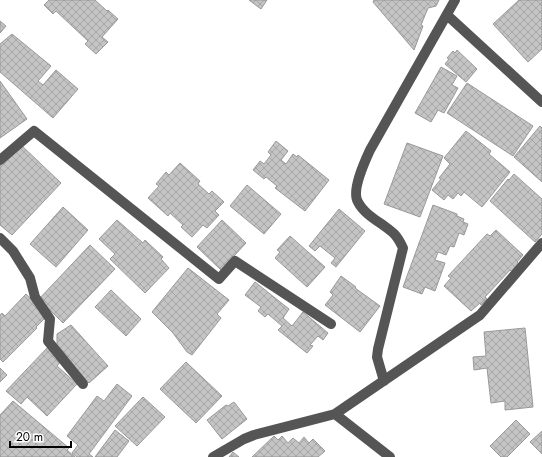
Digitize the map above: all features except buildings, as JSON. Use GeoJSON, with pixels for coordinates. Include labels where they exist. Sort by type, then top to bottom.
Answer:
{"type":"FeatureCollection","features":[{"type":"Feature","properties":{"kind":"street"},"geometry":{"type":"LineString","coordinates":[[384,381],[377,357],[378,349],[403,248],[398,237],[363,209],[356,201],[357,185],[362,167],[370,150],[455,0]]}},
{"type":"Feature","properties":{"kind":"street"},"geometry":{"type":"LineString","coordinates":[[447,15],[542,102]]}},
{"type":"Feature","properties":{"kind":"street"},"geometry":{"type":"LineString","coordinates":[[0,160],[34,131],[219,279],[235,261],[331,324]]}},
{"type":"Feature","properties":{"kind":"street"},"geometry":{"type":"LineString","coordinates":[[0,238],[13,251],[30,278],[35,297],[50,319],[48,342],[83,384]]}},
{"type":"Feature","properties":{"kind":"street"},"geometry":{"type":"LineString","coordinates":[[213,457],[244,439],[254,435],[335,414],[480,315],[542,243]]}},
{"type":"Feature","properties":{"kind":"street"},"geometry":{"type":"LineString","coordinates":[[335,414],[390,457]]}}]}
